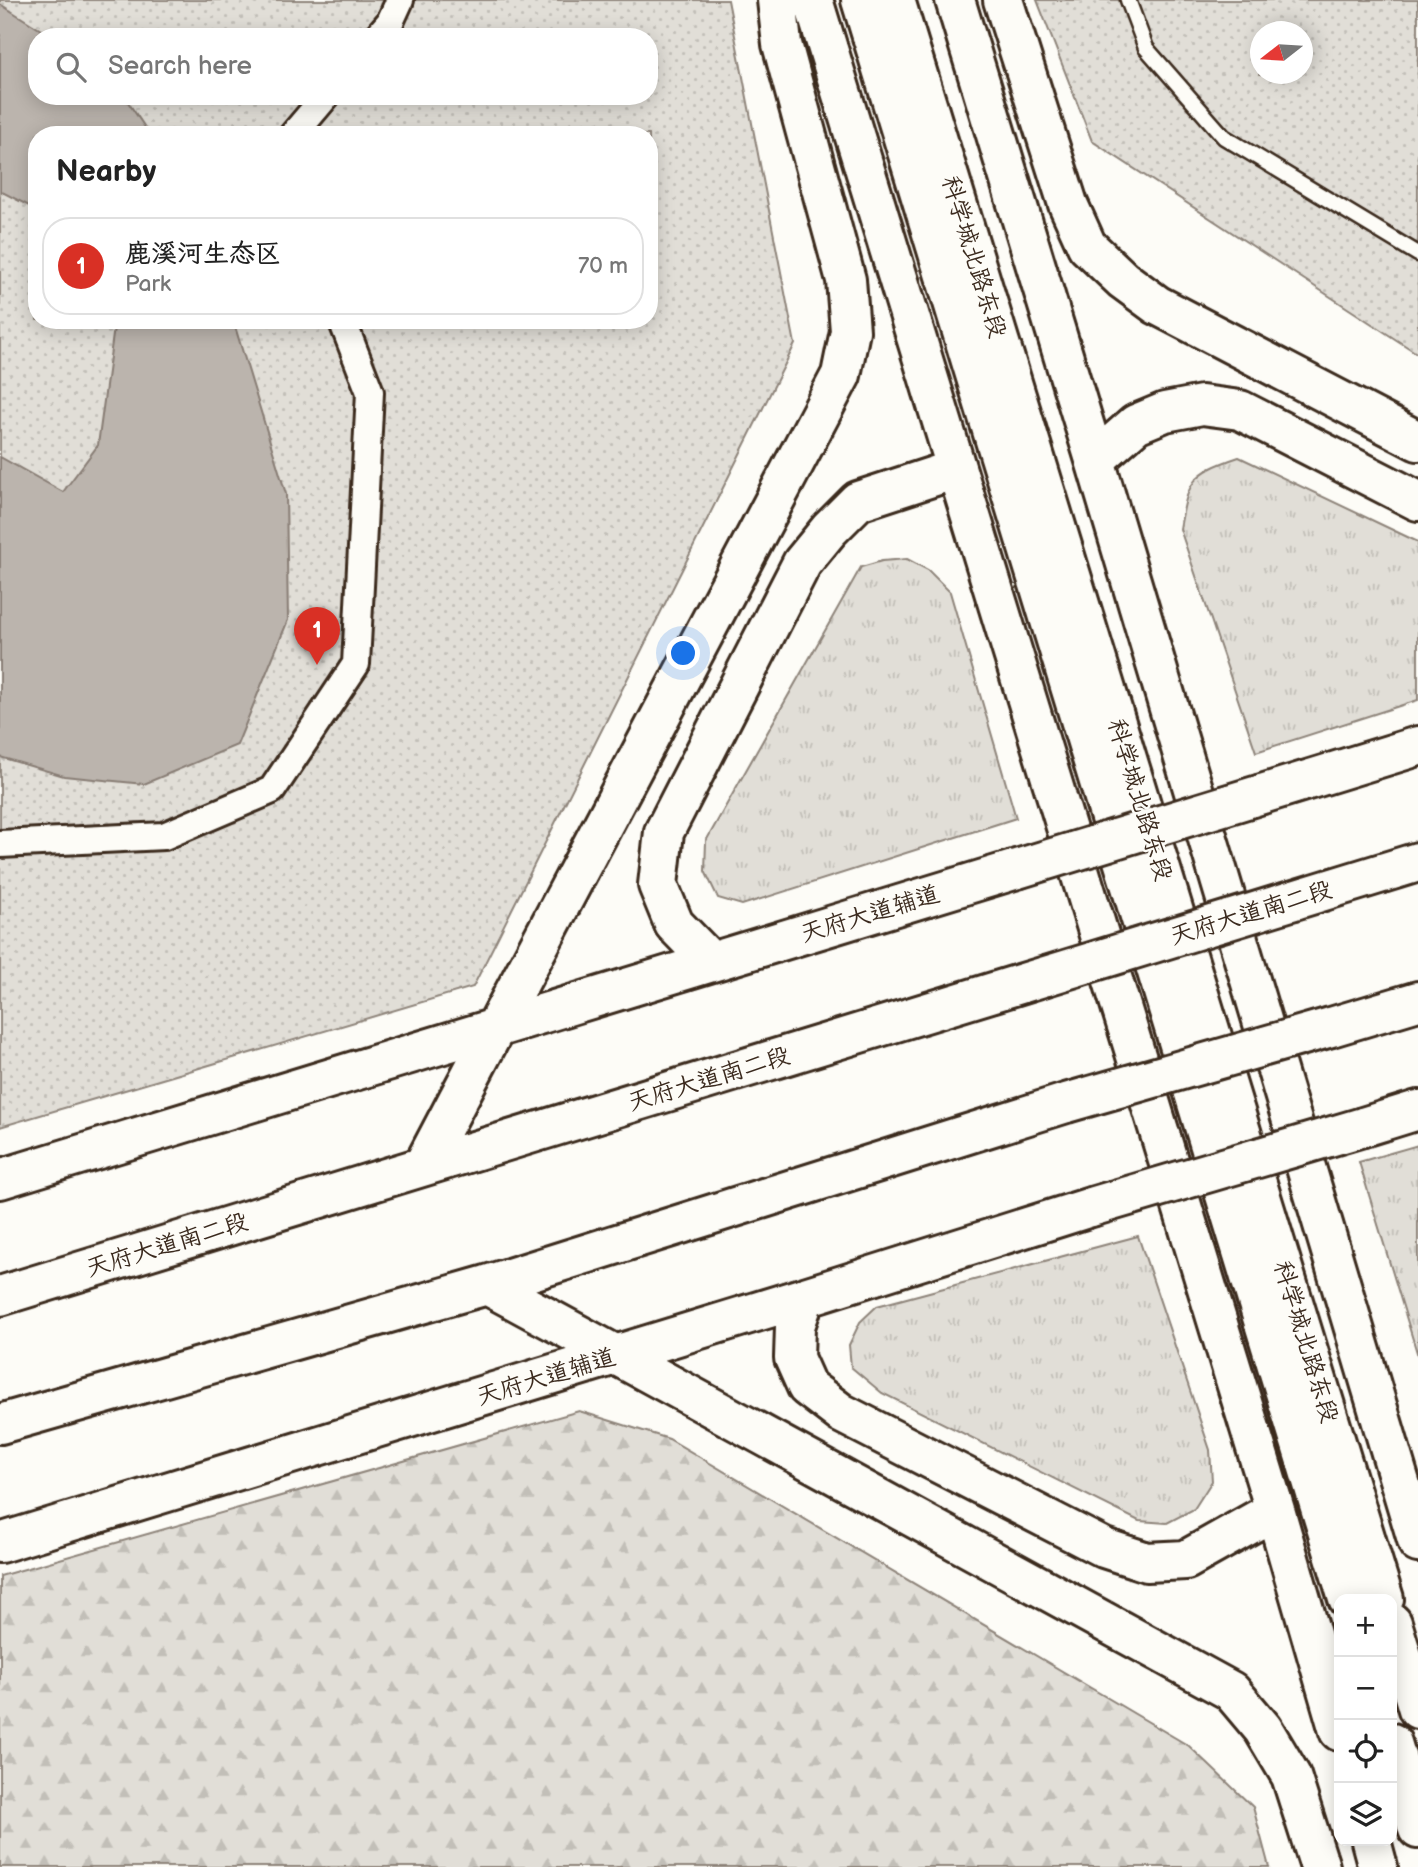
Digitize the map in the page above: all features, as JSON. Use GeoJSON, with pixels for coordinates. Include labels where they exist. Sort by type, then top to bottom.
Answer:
{"type":"FeatureCollection","features":[{"type":"Feature","properties":{"kind":"main road"},"geometry":{"type":"LineString","coordinates":[[423,1166],[841,375],[850,331],[846,280],[782,44],[777,0]]}},
{"type":"Feature","properties":{"kind":"main road"},"geometry":{"type":"LineString","coordinates":[[813,0],[1275,1510],[1336,1720]]}},
{"type":"Feature","properties":{"kind":"main road","name":"科学城北路东段"},"geometry":{"type":"LineString","coordinates":[[861,0],[1346,1594]]}},
{"type":"Feature","properties":{"kind":"main road","name":"科学城北路东段"},"geometry":{"type":"LineString","coordinates":[[895,0],[1382,1594]]}},
{"type":"Feature","properties":{"kind":"main road"},"geometry":{"type":"LineString","coordinates":[[955,0],[1418,1543]]}},
{"type":"Feature","properties":{"kind":"main road"},"geometry":{"type":"LineString","coordinates":[[1003,0],[1068,204],[1087,246],[1124,280],[1157,305],[1418,441]]}},
{"type":"Feature","properties":{"kind":"main road"},"geometry":{"type":"LineString","coordinates":[[1095,460],[1136,424],[1165,412],[1202,405],[1240,410],[1418,501]]}},
{"type":"Feature","properties":{"kind":"main road"},"geometry":{"type":"LineString","coordinates":[[711,962],[674,924],[658,884],[664,832],[802,563],[858,501],[956,469]]}},
{"type":"Feature","properties":{"kind":"main road","name":"天府大道辅道"},"geometry":{"type":"LineString","coordinates":[[0,1179],[1418,746]]}},
{"type":"Feature","properties":{"kind":"main road","name":"天府大道南二段"},"geometry":{"type":"LineString","coordinates":[[0,1296],[1418,862]]}},
{"type":"Feature","properties":{"kind":"main road"},"geometry":{"type":"LineString","coordinates":[[0,1424],[487,1285],[1066,1103],[1418,1000]]}},
{"type":"Feature","properties":{"kind":"main road","name":"天府大道辅道"},"geometry":{"type":"LineString","coordinates":[[0,1543],[806,1297],[1091,1207],[1418,1110]]}},
{"type":"Feature","properties":{"kind":"main road"},"geometry":{"type":"LineString","coordinates":[[487,1285],[1231,1691],[1263,1729],[1291,1776],[1320,1867]]}},
{"type":"Feature","properties":{"kind":"main road"},"geometry":{"type":"LineString","coordinates":[[806,1297],[795,1326],[794,1358],[807,1387],[841,1413],[1104,1548],[1147,1562],[1186,1560],[1275,1510]]}},
{"type":"Feature","properties":{"kind":"main road"},"geometry":{"type":"LineString","coordinates":[[1397,1640],[1418,1709]]}},
{"type":"Feature","properties":{"kind":"main road"},"geometry":{"type":"LineString","coordinates":[[1397,1760],[1418,1829]]}},
{"type":"Feature","properties":{"kind":"main road"},"geometry":{"type":"LineString","coordinates":[[1372,1846],[1378,1867]]}},
{"type":"Feature","properties":{"kind":"street"},"geometry":{"type":"LineString","coordinates":[[385,28],[400,0]]}},
{"type":"Feature","properties":{"kind":"street"},"geometry":{"type":"LineString","coordinates":[[301,126],[318,105]]}},
{"type":"Feature","properties":{"kind":"street"},"geometry":{"type":"LineString","coordinates":[[0,844],[164,836],[272,790],[356,664],[370,392],[346,329]]}},
{"type":"Feature","properties":{"kind":"lane"},"geometry":{"type":"LineString","coordinates":[[1128,0],[1146,48],[1224,137],[1418,254]]}},
{"type":"Feature","properties":{"kind":"green space"},"geometry":{"type":"Polygon","coordinates":[[[0,0],[728,0],[795,344],[473,987],[0,1127],[0,0]]]}},
{"type":"Feature","properties":{"kind":"green space"},"geometry":{"type":"Polygon","coordinates":[[[1037,0],[1418,0],[1418,354],[1092,141],[1037,0]]]}},
{"type":"Feature","properties":{"kind":"green space"},"geometry":{"type":"Polygon","coordinates":[[[1239,457],[1418,542],[1418,700],[1256,752],[1180,529],[1186,500],[1195,481],[1211,468],[1239,457]]]}},
{"type":"Feature","properties":{"kind":"green space"},"geometry":{"type":"Polygon","coordinates":[[[907,559],[928,570],[950,592],[1016,818],[742,905],[718,898],[705,871],[706,841],[861,567],[882,561],[907,559]]]}},
{"type":"Feature","properties":{"kind":"green space"},"geometry":{"type":"Polygon","coordinates":[[[1418,1145],[1418,1356],[1359,1162],[1418,1145]]]}},
{"type":"Feature","properties":{"kind":"green space"},"geometry":{"type":"Polygon","coordinates":[[[1138,1236],[1210,1450],[1212,1481],[1194,1509],[1167,1523],[1139,1521],[882,1393],[851,1367],[849,1345],[860,1322],[877,1306],[1138,1236]]]}},
{"type":"Feature","properties":{"kind":"green space"},"geometry":{"type":"Polygon","coordinates":[[[579,1411],[669,1439],[1189,1746],[1253,1807],[1269,1867],[0,1867],[0,1576],[579,1411]]]}},
{"type":"Feature","properties":{"kind":"shaded area"},"geometry":{"type":"Polygon","coordinates":[[[0,4],[38,28],[28,28],[28,105],[130,105],[144,126],[28,126],[28,205],[0,191],[0,4]]]}},
{"type":"Feature","properties":{"kind":"shaded area"},"geometry":{"type":"Polygon","coordinates":[[[114,329],[236,329],[286,494],[288,620],[237,745],[144,784],[64,776],[0,757],[0,457],[63,492],[98,445],[114,329]]]}},
{"type":"Feature","properties":{"kind":"place","name":"鹿溪河生态区"},"geometry":{"type":"Point","coordinates":[317,665]}}]}
